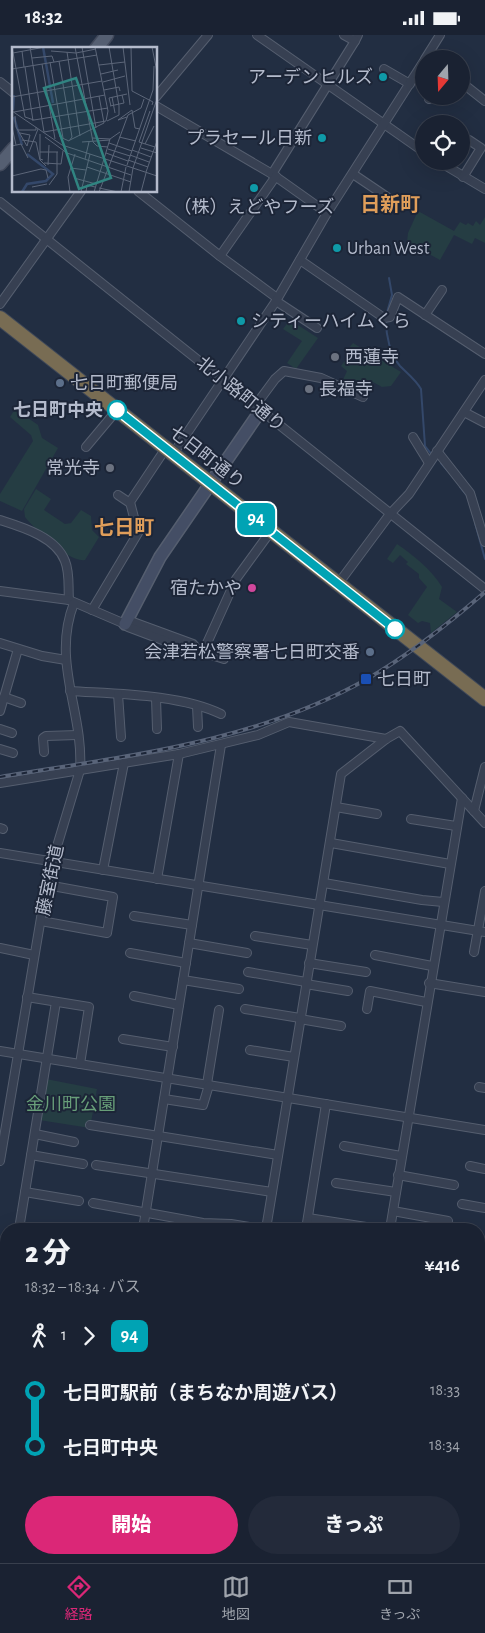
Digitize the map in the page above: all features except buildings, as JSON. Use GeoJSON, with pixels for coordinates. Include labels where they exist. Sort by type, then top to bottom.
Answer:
{"type":"FeatureCollection","features":[{"type":"Feature","properties":{"kind":"highway","name":"七日町通り"},"geometry":{"type":"LineString","coordinates":[[0,318],[485,699]]}},
{"type":"Feature","properties":{"kind":"main road"},"geometry":{"type":"LineString","coordinates":[[98,47],[107,35]]}},
{"type":"Feature","properties":{"kind":"main road"},"geometry":{"type":"LineString","coordinates":[[0,165],[12,150]]}},
{"type":"Feature","properties":{"kind":"street"},"geometry":{"type":"LineString","coordinates":[[158,95],[208,35]]}},
{"type":"Feature","properties":{"kind":"street"},"geometry":{"type":"LineString","coordinates":[[257,35],[415,146]]}},
{"type":"Feature","properties":{"kind":"street"},"geometry":{"type":"LineString","coordinates":[[220,256],[274,175],[356,38],[344,35]]}},
{"type":"Feature","properties":{"kind":"street"},"geometry":{"type":"LineString","coordinates":[[431,50],[440,35]]}},
{"type":"Feature","properties":{"kind":"street"},"geometry":{"type":"LineString","coordinates":[[384,69],[410,84]]}},
{"type":"Feature","properties":{"kind":"street"},"geometry":{"type":"LineString","coordinates":[[130,503],[223,379],[277,300],[328,213],[415,75]]}},
{"type":"Feature","properties":{"kind":"street"},"geometry":{"type":"LineString","coordinates":[[0,82],[12,91]]}},
{"type":"Feature","properties":{"kind":"street"},"geometry":{"type":"LineString","coordinates":[[470,89],[485,101]]}},
{"type":"Feature","properties":{"kind":"street"},"geometry":{"type":"LineString","coordinates":[[158,107],[274,175],[328,213]]}},
{"type":"Feature","properties":{"kind":"street"},"geometry":{"type":"LineString","coordinates":[[470,141],[481,148],[470,166]]}},
{"type":"Feature","properties":{"kind":"street"},"geometry":{"type":"LineString","coordinates":[[452,170],[485,189]]}},
{"type":"Feature","properties":{"kind":"street"},"geometry":{"type":"LineString","coordinates":[[463,177],[467,170]]}},
{"type":"Feature","properties":{"kind":"street"},"geometry":{"type":"LineString","coordinates":[[353,174],[393,201]]}},
{"type":"Feature","properties":{"kind":"street"},"geometry":{"type":"LineString","coordinates":[[0,304],[80,193]]}},
{"type":"Feature","properties":{"kind":"street"},"geometry":{"type":"LineString","coordinates":[[141,193],[277,300],[317,328]]}},
{"type":"Feature","properties":{"kind":"street","name":"北小路町通り"},"geometry":{"type":"LineString","coordinates":[[0,202],[483,587]]}},
{"type":"Feature","properties":{"kind":"street"},"geometry":{"type":"LineString","coordinates":[[300,260],[387,318],[398,297],[485,354]]}},
{"type":"Feature","properties":{"kind":"street"},"geometry":{"type":"LineString","coordinates":[[425,315],[442,290]]}},
{"type":"Feature","properties":{"kind":"street"},"geometry":{"type":"LineString","coordinates":[[125,623],[160,557],[210,483],[258,408],[274,379],[284,371],[321,377],[363,397]]}},
{"type":"Feature","properties":{"kind":"street"},"geometry":{"type":"LineString","coordinates":[[338,584],[390,514],[409,494],[485,380]]}},
{"type":"Feature","properties":{"kind":"street"},"geometry":{"type":"LineString","coordinates":[[86,447],[117,410]]}},
{"type":"Feature","properties":{"kind":"street"},"geometry":{"type":"LineString","coordinates":[[464,412],[485,423]]}},
{"type":"Feature","properties":{"kind":"street"},"geometry":{"type":"LineString","coordinates":[[413,437],[429,463]]}},
{"type":"Feature","properties":{"kind":"street"},"geometry":{"type":"LineString","coordinates":[[437,451],[470,493],[483,530],[485,542]]}},
{"type":"Feature","properties":{"kind":"street"},"geometry":{"type":"LineString","coordinates":[[92,609],[138,533],[130,503],[118,495]]}},
{"type":"Feature","properties":{"kind":"street"},"geometry":{"type":"LineString","coordinates":[[0,520],[33,531],[58,551],[64,559],[68,570],[71,601]]}},
{"type":"Feature","properties":{"kind":"street"},"geometry":{"type":"LineString","coordinates":[[201,651],[236,579],[271,531]]}},
{"type":"Feature","properties":{"kind":"street"},"geometry":{"type":"LineString","coordinates":[[0,591],[71,601],[125,623],[133,622],[193,644],[201,651],[224,659]]}},
{"type":"Feature","properties":{"kind":"street","name":"藤室街道"},"geometry":{"type":"LineString","coordinates":[[0,1161],[47,885],[52,862],[80,770],[66,660],[66,625],[71,601]]}},
{"type":"Feature","properties":{"kind":"street"},"geometry":{"type":"LineString","coordinates":[[0,643],[66,660]]}},
{"type":"Feature","properties":{"kind":"street"},"geometry":{"type":"LineString","coordinates":[[0,711],[18,649]]}},
{"type":"Feature","properties":{"kind":"street"},"geometry":{"type":"LineString","coordinates":[[70,691],[156,698],[197,706],[221,714]]}},
{"type":"Feature","properties":{"kind":"street"},"geometry":{"type":"LineString","coordinates":[[118,694],[121,737]]}},
{"type":"Feature","properties":{"kind":"street"},"geometry":{"type":"LineString","coordinates":[[4,697],[20,703]]}},
{"type":"Feature","properties":{"kind":"street"},"geometry":{"type":"LineString","coordinates":[[156,698],[157,729]]}},
{"type":"Feature","properties":{"kind":"street"},"geometry":{"type":"LineString","coordinates":[[197,706],[198,727]]}},
{"type":"Feature","properties":{"kind":"street"},"geometry":{"type":"LineString","coordinates":[[0,783],[179,755],[221,745],[289,722],[386,739]]}},
{"type":"Feature","properties":{"kind":"street"},"geometry":{"type":"LineString","coordinates":[[0,729],[12,733]]}},
{"type":"Feature","properties":{"kind":"street"},"geometry":{"type":"LineString","coordinates":[[267,1223],[342,774],[386,739],[400,731],[485,823]]}},
{"type":"Feature","properties":{"kind":"street"},"geometry":{"type":"LineString","coordinates":[[44,752],[43,737],[77,735]]}},
{"type":"Feature","properties":{"kind":"street"},"geometry":{"type":"LineString","coordinates":[[144,1223],[221,745]]}},
{"type":"Feature","properties":{"kind":"street"},"geometry":{"type":"LineString","coordinates":[[0,749],[13,753]]}},
{"type":"Feature","properties":{"kind":"street"},"geometry":{"type":"LineString","coordinates":[[157,879],[179,755]]}},
{"type":"Feature","properties":{"kind":"street"},"geometry":{"type":"LineString","coordinates":[[104,870],[124,763]]}},
{"type":"Feature","properties":{"kind":"street"},"geometry":{"type":"LineString","coordinates":[[474,811],[485,767]]}},
{"type":"Feature","properties":{"kind":"street"},"geometry":{"type":"LineString","coordinates":[[391,1223],[429,983],[462,798]]}},
{"type":"Feature","properties":{"kind":"street"},"geometry":{"type":"LineString","coordinates":[[336,807],[377,814]]}},
{"type":"Feature","properties":{"kind":"street"},"geometry":{"type":"LineString","coordinates":[[411,819],[456,826]]}},
{"type":"Feature","properties":{"kind":"street"},"geometry":{"type":"LineString","coordinates":[[331,843],[450,864]]}},
{"type":"Feature","properties":{"kind":"street"},"geometry":{"type":"LineString","coordinates":[[0,853],[481,932]]}},
{"type":"Feature","properties":{"kind":"street"},"geometry":{"type":"LineString","coordinates":[[324,883],[443,902]]}},
{"type":"Feature","properties":{"kind":"street"},"geometry":{"type":"LineString","coordinates":[[41,921],[107,933],[113,897],[47,885]]}},
{"type":"Feature","properties":{"kind":"street"},"geometry":{"type":"LineString","coordinates":[[474,952],[481,932],[485,891]]}},
{"type":"Feature","properties":{"kind":"street"},"geometry":{"type":"LineString","coordinates":[[134,916],[192,925]]}},
{"type":"Feature","properties":{"kind":"street"},"geometry":{"type":"LineString","coordinates":[[255,936],[312,945]]}},
{"type":"Feature","properties":{"kind":"street"},"geometry":{"type":"LineString","coordinates":[[189,943],[247,953]]}},
{"type":"Feature","properties":{"kind":"street"},"geometry":{"type":"LineString","coordinates":[[0,948],[34,955]]}},
{"type":"Feature","properties":{"kind":"street"},"geometry":{"type":"LineString","coordinates":[[130,953],[186,963]]}},
{"type":"Feature","properties":{"kind":"street"},"geometry":{"type":"LineString","coordinates":[[375,955],[432,966]]}},
{"type":"Feature","properties":{"kind":"street"},"geometry":{"type":"LineString","coordinates":[[309,963],[366,972]]}},
{"type":"Feature","properties":{"kind":"street"},"geometry":{"type":"LineString","coordinates":[[248,972],[348,991]]}},
{"type":"Feature","properties":{"kind":"street"},"geometry":{"type":"LineString","coordinates":[[183,980],[239,989]]}},
{"type":"Feature","properties":{"kind":"street"},"geometry":{"type":"LineString","coordinates":[[429,983],[485,992]]}},
{"type":"Feature","properties":{"kind":"street"},"geometry":{"type":"LineString","coordinates":[[367,1009],[370,991],[426,1002]]}},
{"type":"Feature","properties":{"kind":"street"},"geometry":{"type":"LineString","coordinates":[[134,996],[179,1005]]}},
{"type":"Feature","properties":{"kind":"street"},"geometry":{"type":"LineString","coordinates":[[27,997],[89,1007],[80,1064]]}},
{"type":"Feature","properties":{"kind":"street"},"geometry":{"type":"LineString","coordinates":[[20,1223],[56,1001]]}},
{"type":"Feature","properties":{"kind":"street"},"geometry":{"type":"LineString","coordinates":[[245,1009],[341,1027]]}},
{"type":"Feature","properties":{"kind":"street"},"geometry":{"type":"LineString","coordinates":[[164,1099],[203,1105],[208,1085],[219,1010]]}},
{"type":"Feature","properties":{"kind":"street"},"geometry":{"type":"LineString","coordinates":[[123,1039],[173,1047]]}},
{"type":"Feature","properties":{"kind":"street"},"geometry":{"type":"LineString","coordinates":[[250,1050],[294,1057]]}},
{"type":"Feature","properties":{"kind":"street"},"geometry":{"type":"LineString","coordinates":[[0,1051],[485,1129]]}},
{"type":"Feature","properties":{"kind":"street"},"geometry":{"type":"LineString","coordinates":[[307,1223],[326,1104]]}},
{"type":"Feature","properties":{"kind":"street"},"geometry":{"type":"LineString","coordinates":[[90,1125],[278,1155]]}},
{"type":"Feature","properties":{"kind":"street"},"geometry":{"type":"LineString","coordinates":[[35,1134],[74,1142]]}},
{"type":"Feature","properties":{"kind":"street"},"geometry":{"type":"LineString","coordinates":[[344,1146],[402,1156]]}},
{"type":"Feature","properties":{"kind":"street"},"geometry":{"type":"LineString","coordinates":[[31,1155],[83,1164]]}},
{"type":"Feature","properties":{"kind":"street"},"geometry":{"type":"LineString","coordinates":[[96,1165],[152,1172],[272,1192]]}},
{"type":"Feature","properties":{"kind":"street"},"geometry":{"type":"LineString","coordinates":[[470,1166],[485,1169]]}},
{"type":"Feature","properties":{"kind":"street"},"geometry":{"type":"LineString","coordinates":[[398,1175],[454,1185]]}},
{"type":"Feature","properties":{"kind":"street"},"geometry":{"type":"LineString","coordinates":[[336,1183],[396,1192]]}},
{"type":"Feature","properties":{"kind":"street"},"geometry":{"type":"LineString","coordinates":[[25,1192],[79,1201]]}},
{"type":"Feature","properties":{"kind":"street"},"geometry":{"type":"LineString","coordinates":[[93,1203],[203,1223]]}},
{"type":"Feature","properties":{"kind":"street"},"geometry":{"type":"LineString","coordinates":[[462,1204],[485,1208]]}},
{"type":"Feature","properties":{"kind":"street"},"geometry":{"type":"LineString","coordinates":[[393,1211],[448,1221]]}},
{"type":"Feature","properties":{"kind":"street"},"geometry":{"type":"LineString","coordinates":[[308,1217],[344,1223]]}},
{"type":"Feature","properties":{"kind":"green space"},"geometry":{"type":"Polygon","coordinates":[[[418,211],[454,231],[460,222],[473,226],[476,221],[480,225],[485,217],[485,243],[475,238],[472,244],[454,235],[440,260],[407,242],[408,233],[418,211]]]}},
{"type":"Feature","properties":{"kind":"green space"},"geometry":{"type":"Polygon","coordinates":[[[290,320],[318,338],[296,369],[287,363],[302,341],[283,329],[290,320]]]}},
{"type":"Feature","properties":{"kind":"green space"},"geometry":{"type":"Polygon","coordinates":[[[353,343],[401,372],[391,386],[382,387],[373,382],[369,388],[369,394],[365,395],[342,382],[347,371],[341,366],[352,351],[349,348],[353,343]]]}},
{"type":"Feature","properties":{"kind":"green space"},"geometry":{"type":"Polygon","coordinates":[[[15,409],[38,425],[42,438],[58,448],[22,511],[0,501],[0,494],[33,441],[31,435],[10,417],[15,409]]]}},
{"type":"Feature","properties":{"kind":"green space"},"geometry":{"type":"Polygon","coordinates":[[[36,489],[51,499],[44,510],[65,524],[71,523],[81,510],[91,516],[92,530],[99,537],[85,560],[78,560],[62,551],[44,537],[25,517],[24,509],[36,489]]]}},
{"type":"Feature","properties":{"kind":"green space"},"geometry":{"type":"Polygon","coordinates":[[[397,544],[428,569],[442,587],[439,599],[457,612],[431,633],[430,623],[422,621],[418,623],[408,615],[427,587],[419,578],[419,574],[406,564],[408,562],[400,555],[393,563],[387,559],[397,544]]]}},
{"type":"Feature","properties":{"kind":"green space","name":"金川町公園"},"geometry":{"type":"Polygon","coordinates":[[[46,1079],[97,1089],[90,1128],[39,1120],[46,1079]]]}},
{"type":"Feature","properties":{"kind":"waterway"},"geometry":{"type":"LineString","coordinates":[[386,316],[392,295],[389,278]]}},
{"type":"Feature","properties":{"kind":"waterway"},"geometry":{"type":"LineString","coordinates":[[386,321],[391,351],[400,366],[421,389],[425,446],[432,455]]}},
{"type":"Feature","properties":{"kind":"waterway"},"geometry":{"type":"LineString","coordinates":[[441,463],[448,471]]}},
{"type":"Feature","properties":{"kind":"waterway"},"geometry":{"type":"LineString","coordinates":[[460,487],[468,497]]}},
{"type":"Feature","properties":{"kind":"waterway"},"geometry":{"type":"LineString","coordinates":[[475,523],[485,559]]}},
{"type":"Feature","properties":{"kind":"railway"},"geometry":{"type":"LineString","coordinates":[[0,777],[141,754],[234,733],[280,718],[324,701],[383,670],[428,639],[485,592]]}},
{"type":"Feature","properties":{"kind":"bus line","name":"94"},"geometry":{"type":"LineString","coordinates":[[117,410],[395,629]]}},
{"type":"Feature","properties":{"kind":"place","name":"アーデンヒルズ"},"geometry":{"type":"Point","coordinates":[383,77]}},
{"type":"Feature","properties":{"kind":"place","name":"プラセール日新"},"geometry":{"type":"Point","coordinates":[322,138]}},
{"type":"Feature","properties":{"kind":"place","name":"（株）えどやフーズ"},"geometry":{"type":"Point","coordinates":[254,188]}},
{"type":"Feature","properties":{"kind":"place","name":"Urban West"},"geometry":{"type":"Point","coordinates":[337,248]}},
{"type":"Feature","properties":{"kind":"place","name":"シティーハイムくら"},"geometry":{"type":"Point","coordinates":[241,321]}},
{"type":"Feature","properties":{"kind":"place","name":"西蓮寺"},"geometry":{"type":"Point","coordinates":[335,357]}},
{"type":"Feature","properties":{"kind":"place","name":"七日町郵便局"},"geometry":{"type":"Point","coordinates":[60,383]}},
{"type":"Feature","properties":{"kind":"place","name":"長福寺"},"geometry":{"type":"Point","coordinates":[309,389]}},
{"type":"Feature","properties":{"kind":"place","name":"七日町中央"},"geometry":{"type":"Point","coordinates":[117,410]}},
{"type":"Feature","properties":{"kind":"place","name":"常光寺"},"geometry":{"type":"Point","coordinates":[110,468]}},
{"type":"Feature","properties":{"kind":"place","name":"宿たかや"},"geometry":{"type":"Point","coordinates":[252,588]}},
{"type":"Feature","properties":{"kind":"place","name":"会津若松警察署七日町交番"},"geometry":{"type":"Point","coordinates":[370,652]}},
{"type":"Feature","properties":{"kind":"place","name":"七日町"},"geometry":{"type":"Point","coordinates":[366,679]}},
{"type":"Feature","properties":{"kind":"district","name":"日新町"},"geometry":{"type":"Point","coordinates":[390,204]}},
{"type":"Feature","properties":{"kind":"district","name":"七日町"},"geometry":{"type":"Point","coordinates":[124,527]}}]}
